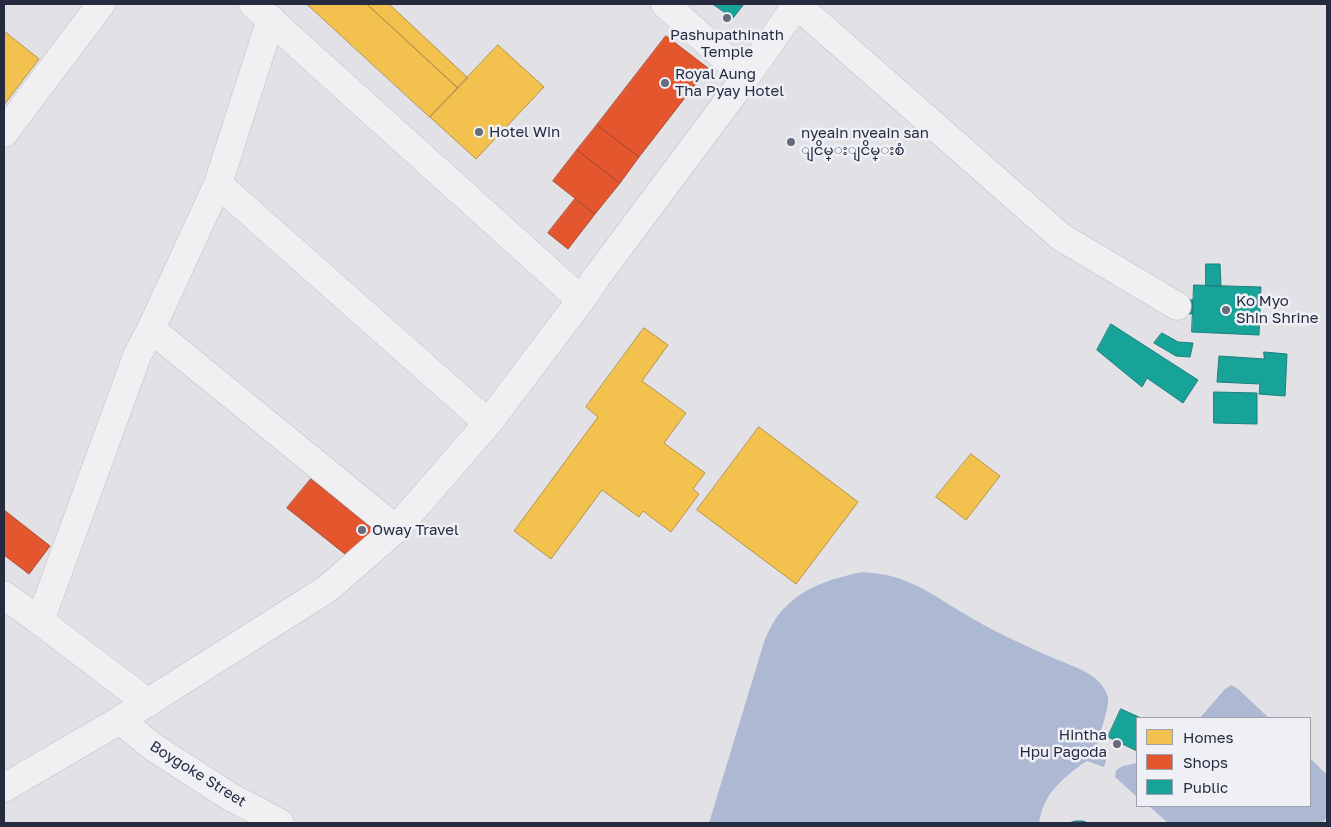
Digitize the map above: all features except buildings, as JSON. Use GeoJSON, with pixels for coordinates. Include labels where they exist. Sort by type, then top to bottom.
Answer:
{"type":"FeatureCollection","features":[{"type":"Feature","properties":{"kind":"street"},"geometry":{"type":"LineString","coordinates":[[4,133],[101,4]]}},
{"type":"Feature","properties":{"kind":"street"},"geometry":{"type":"LineString","coordinates":[[665,4],[746,77]]}},
{"type":"Feature","properties":{"kind":"street"},"geometry":{"type":"LineString","coordinates":[[4,788],[148,703],[327,589],[396,529],[488,424],[746,77],[797,4],[1061,237],[1177,306]]}},
{"type":"Feature","properties":{"kind":"street"},"geometry":{"type":"LineString","coordinates":[[40,621],[137,356],[152,329],[218,184],[262,12],[581,300]]}},
{"type":"Feature","properties":{"kind":"street"},"geometry":{"type":"LineString","coordinates":[[218,184],[488,424]]}},
{"type":"Feature","properties":{"kind":"street"},"geometry":{"type":"LineString","coordinates":[[152,329],[396,529]]}},
{"type":"Feature","properties":{"kind":"street"},"geometry":{"type":"LineString","coordinates":[[4,595],[148,703]]}},
{"type":"Feature","properties":{"kind":"street","name":"Boygoke Street"},"geometry":{"type":"LineString","coordinates":[[120,720],[153,747],[229,796],[280,823]]}},
{"type":"Feature","properties":{"kind":"water"},"geometry":{"type":"Polygon","coordinates":[[[862,572],[890,576],[914,584],[995,631],[1080,669],[1099,681],[1108,697],[1106,714],[1097,745],[1099,750],[1107,757],[1104,767],[1087,761],[1067,776],[1048,796],[1039,823],[709,823],[765,639],[774,622],[789,604],[807,590],[828,581],[862,572]]]}},
{"type":"Feature","properties":{"kind":"water"},"geometry":{"type":"Polygon","coordinates":[[[1231,685],[1238,689],[1268,717],[1201,717],[1225,689],[1231,685]]]}},
{"type":"Feature","properties":{"kind":"water"},"geometry":{"type":"Polygon","coordinates":[[[1311,759],[1327,775],[1327,817],[1322,823],[1168,823],[1150,807],[1311,807],[1311,759]]]}},
{"type":"Feature","properties":{"kind":"water"},"geometry":{"type":"Polygon","coordinates":[[[1136,763],[1136,796],[1115,777],[1116,770],[1123,766],[1136,763]]]}},
{"type":"Feature","properties":{"kind":"place","name":"Pashupathinath Temple"},"geometry":{"type":"Point","coordinates":[727,18]}},
{"type":"Feature","properties":{"kind":"place","name":"Royal Aung Tha Pyay Hotel"},"geometry":{"type":"Point","coordinates":[665,83]}},
{"type":"Feature","properties":{"kind":"place","name":"Hotel Win"},"geometry":{"type":"Point","coordinates":[479,132]}},
{"type":"Feature","properties":{"kind":"place","name":"nyeain nyeain san ျငိမ္းျငိမ္းစံ"},"geometry":{"type":"Point","coordinates":[791,142]}},
{"type":"Feature","properties":{"kind":"place","name":"Ko Myo Shin Shrine"},"geometry":{"type":"Point","coordinates":[1226,310]}},
{"type":"Feature","properties":{"kind":"place","name":"Oway Travel"},"geometry":{"type":"Point","coordinates":[362,530]}},
{"type":"Feature","properties":{"kind":"place","name":"Hintha Hpu Pagoda"},"geometry":{"type":"Point","coordinates":[1117,744]}}]}
